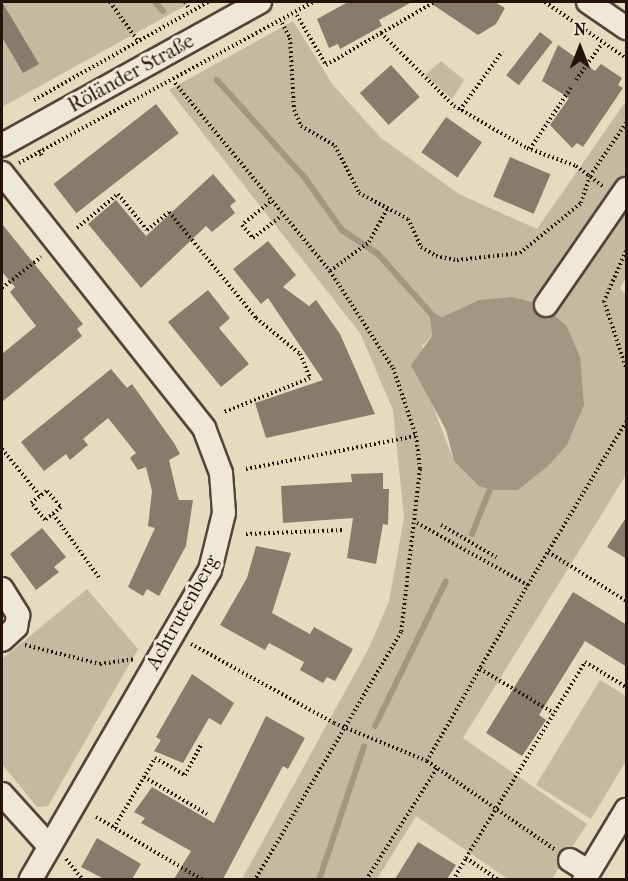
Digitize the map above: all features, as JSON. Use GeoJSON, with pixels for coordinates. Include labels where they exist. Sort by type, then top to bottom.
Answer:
{"type":"FeatureCollection","features":[{"type":"Feature","properties":{"kind":"street","name":"Röländer Straße"},"geometry":{"type":"LineString","coordinates":[[2,146],[260,2]]}},
{"type":"Feature","properties":{"kind":"street"},"geometry":{"type":"LineString","coordinates":[[588,2],[627,28]]}},
{"type":"Feature","properties":{"kind":"street","name":"Achtrutenberg"},"geometry":{"type":"LineString","coordinates":[[9,168],[204,428],[221,473],[224,513],[210,570],[30,879]]}},
{"type":"Feature","properties":{"kind":"street"},"geometry":{"type":"LineString","coordinates":[[546,305],[627,189]]}},
{"type":"Feature","properties":{"kind":"street"},"geometry":{"type":"LineString","coordinates":[[2,589],[18,615],[6,636]]}},
{"type":"Feature","properties":{"kind":"street"},"geometry":{"type":"LineString","coordinates":[[2,794],[49,846]]}},
{"type":"Feature","properties":{"kind":"street"},"geometry":{"type":"LineString","coordinates":[[581,870],[620,834],[627,810]]}},
{"type":"Feature","properties":{"kind":"path"},"geometry":{"type":"LineString","coordinates":[[110,2],[138,41]]}},
{"type":"Feature","properties":{"kind":"path"},"geometry":{"type":"LineString","coordinates":[[185,2],[188,7]]}},
{"type":"Feature","properties":{"kind":"path"},"geometry":{"type":"LineString","coordinates":[[27,104],[208,2]]}},
{"type":"Feature","properties":{"kind":"path"},"geometry":{"type":"LineString","coordinates":[[9,168],[313,2]]}},
{"type":"Feature","properties":{"kind":"path"},"geometry":{"type":"LineString","coordinates":[[297,15],[326,65],[435,2]]}},
{"type":"Feature","properties":{"kind":"path"},"geometry":{"type":"LineString","coordinates":[[545,2],[627,58]]}},
{"type":"Feature","properties":{"kind":"path"},"geometry":{"type":"LineString","coordinates":[[282,23],[290,38],[294,110],[301,126],[335,146],[359,193],[387,210],[408,219],[422,247],[436,256],[457,260],[520,253],[581,202],[590,177],[627,123]]}},
{"type":"Feature","properties":{"kind":"path"},"geometry":{"type":"LineString","coordinates":[[381,33],[460,110],[530,149],[590,177]]}},
{"type":"Feature","properties":{"kind":"path"},"geometry":{"type":"LineString","coordinates":[[576,80],[601,45]]}},
{"type":"Feature","properties":{"kind":"path"},"geometry":{"type":"LineString","coordinates":[[460,110],[502,52]]}},
{"type":"Feature","properties":{"kind":"path"},"geometry":{"type":"LineString","coordinates":[[175,83],[281,216],[330,271],[393,368],[416,436],[417,523],[401,632],[255,879]]}},
{"type":"Feature","properties":{"kind":"path"},"geometry":{"type":"LineString","coordinates":[[530,149],[572,86]]}},
{"type":"Feature","properties":{"kind":"path"},"geometry":{"type":"LineString","coordinates":[[76,228],[118,194],[147,230],[169,212],[256,318],[300,354],[310,378],[224,412]]}},
{"type":"Feature","properties":{"kind":"path"},"geometry":{"type":"LineString","coordinates":[[270,202],[242,225],[254,238],[281,216]]}},
{"type":"Feature","properties":{"kind":"path"},"geometry":{"type":"LineString","coordinates":[[330,271],[369,242],[387,210]]}},
{"type":"Feature","properties":{"kind":"path"},"geometry":{"type":"LineString","coordinates":[[627,251],[604,301],[627,368]]}},
{"type":"Feature","properties":{"kind":"path"},"geometry":{"type":"LineString","coordinates":[[2,288],[42,256]]}},
{"type":"Feature","properties":{"kind":"path"},"geometry":{"type":"LineString","coordinates":[[427,760],[528,585],[627,422]]}},
{"type":"Feature","properties":{"kind":"path"},"geometry":{"type":"LineString","coordinates":[[246,469],[416,436]]}},
{"type":"Feature","properties":{"kind":"path"},"geometry":{"type":"LineString","coordinates":[[2,449],[40,496]]}},
{"type":"Feature","properties":{"kind":"path"},"geometry":{"type":"LineString","coordinates":[[47,491],[61,507],[45,520],[31,503],[40,496],[47,491]]}},
{"type":"Feature","properties":{"kind":"path"},"geometry":{"type":"LineString","coordinates":[[52,514],[99,579]]}},
{"type":"Feature","properties":{"kind":"path"},"geometry":{"type":"LineString","coordinates":[[417,523],[528,585]]}},
{"type":"Feature","properties":{"kind":"path"},"geometry":{"type":"LineString","coordinates":[[441,525],[496,557]]}},
{"type":"Feature","properties":{"kind":"path"},"geometry":{"type":"LineString","coordinates":[[246,534],[344,530]]}},
{"type":"Feature","properties":{"kind":"path"},"geometry":{"type":"LineString","coordinates":[[466,550],[470,541]]}},
{"type":"Feature","properties":{"kind":"path"},"geometry":{"type":"LineString","coordinates":[[548,552],[627,601]]}},
{"type":"Feature","properties":{"kind":"path"},"geometry":{"type":"LineString","coordinates":[[6,636],[40,653],[68,659],[99,664],[135,658]]}},
{"type":"Feature","properties":{"kind":"path"},"geometry":{"type":"LineString","coordinates":[[194,645],[346,725],[427,760],[581,870]]}},
{"type":"Feature","properties":{"kind":"path"},"geometry":{"type":"LineString","coordinates":[[453,879],[585,662],[627,687]]}},
{"type":"Feature","properties":{"kind":"path"},"geometry":{"type":"LineString","coordinates":[[480,669],[554,713]]}},
{"type":"Feature","properties":{"kind":"path"},"geometry":{"type":"LineString","coordinates":[[114,828],[155,758],[185,775],[202,743]]}},
{"type":"Feature","properties":{"kind":"path"},"geometry":{"type":"LineString","coordinates":[[366,879],[437,768]]}},
{"type":"Feature","properties":{"kind":"path"},"geometry":{"type":"LineString","coordinates":[[144,777],[207,814]]}},
{"type":"Feature","properties":{"kind":"path"},"geometry":{"type":"LineString","coordinates":[[96,817],[203,879]]}},
{"type":"Feature","properties":{"kind":"path"},"geometry":{"type":"LineString","coordinates":[[466,858],[499,879]]}},
{"type":"Feature","properties":{"kind":"shaded area"},"geometry":{"type":"Polygon","coordinates":[[[2,2],[192,2],[2,107],[2,2]]]}},
{"type":"Feature","properties":{"kind":"shaded area"},"geometry":{"type":"Polygon","coordinates":[[[293,21],[333,85],[381,138],[459,194],[537,229],[626,101],[626,278],[620,288],[626,295],[626,475],[463,738],[587,824],[552,879],[508,879],[416,816],[377,879],[242,879],[370,646],[389,601],[404,518],[393,410],[360,333],[169,90],[293,21]],[[479,300],[442,317],[429,312],[432,336],[422,346],[432,404],[454,461],[518,490],[547,467],[479,300]]]}},
{"type":"Feature","properties":{"kind":"shaded area"},"geometry":{"type":"Polygon","coordinates":[[[441,61],[464,80],[452,99],[425,75],[441,61]]]}},
{"type":"Feature","properties":{"kind":"shaded area"},"geometry":{"type":"Polygon","coordinates":[[[512,297],[539,304],[566,325],[580,357],[584,405],[567,445],[547,467],[518,490],[492,490],[479,486],[454,461],[446,430],[411,365],[432,336],[429,311],[442,317],[479,300],[512,297]]]}},
{"type":"Feature","properties":{"kind":"shaded area"},"geometry":{"type":"Polygon","coordinates":[[[87,589],[138,649],[48,806],[37,807],[2,764],[2,659],[87,589]]]}},
{"type":"Feature","properties":{"kind":"shaded area"},"geometry":{"type":"Polygon","coordinates":[[[600,680],[626,696],[626,761],[591,819],[536,785],[600,680]]]}},
{"type":"Feature","properties":{"kind":"building"},"geometry":{"type":"Polygon","coordinates":[[[2,2],[39,64],[23,73],[2,37],[2,2]]]}},
{"type":"Feature","properties":{"kind":"building"},"geometry":{"type":"Polygon","coordinates":[[[348,2],[412,2],[379,20],[382,26],[340,49],[338,44],[329,48],[317,19],[348,2]]]}},
{"type":"Feature","properties":{"kind":"building"},"geometry":{"type":"Polygon","coordinates":[[[429,2],[495,2],[505,8],[496,24],[478,35],[429,2]]]}},
{"type":"Feature","properties":{"kind":"building"},"geometry":{"type":"Polygon","coordinates":[[[540,32],[553,42],[519,85],[506,75],[540,32]]]}},
{"type":"Feature","properties":{"kind":"building"},"geometry":{"type":"Polygon","coordinates":[[[558,45],[595,71],[601,64],[622,78],[618,85],[623,88],[583,147],[577,143],[572,148],[550,125],[569,98],[542,81],[558,45]]]}},
{"type":"Feature","properties":{"kind":"building"},"geometry":{"type":"Polygon","coordinates":[[[391,65],[420,97],[389,125],[360,93],[391,65]]]}},
{"type":"Feature","properties":{"kind":"building"},"geometry":{"type":"Polygon","coordinates":[[[156,104],[179,133],[76,213],[54,184],[156,104]]]}},
{"type":"Feature","properties":{"kind":"building"},"geometry":{"type":"Polygon","coordinates":[[[446,117],[482,142],[457,177],[421,152],[446,117]]]}},
{"type":"Feature","properties":{"kind":"building"},"geometry":{"type":"Polygon","coordinates":[[[510,157],[551,174],[534,214],[493,197],[510,157]]]}},
{"type":"Feature","properties":{"kind":"building"},"geometry":{"type":"Polygon","coordinates":[[[213,174],[236,201],[230,206],[235,213],[212,232],[206,226],[141,288],[88,224],[116,200],[146,236],[213,174]]]}},
{"type":"Feature","properties":{"kind":"building"},"geometry":{"type":"Polygon","coordinates":[[[2,224],[83,324],[77,329],[82,336],[2,402],[2,354],[36,326],[10,292],[15,287],[2,272],[2,224]]]}},
{"type":"Feature","properties":{"kind":"building"},"geometry":{"type":"Polygon","coordinates":[[[268,241],[296,275],[283,287],[309,306],[316,300],[340,334],[375,414],[266,438],[255,403],[323,380],[268,298],[261,304],[233,269],[268,241]]]}},
{"type":"Feature","properties":{"kind":"building"},"geometry":{"type":"Polygon","coordinates":[[[208,290],[230,318],[219,328],[249,364],[221,387],[168,322],[208,290]]]}},
{"type":"Feature","properties":{"kind":"building"},"geometry":{"type":"Polygon","coordinates":[[[111,369],[127,388],[132,384],[174,443],[180,454],[169,460],[179,500],[193,500],[186,546],[159,596],[147,589],[143,596],[128,587],[155,528],[148,526],[152,491],[146,467],[138,470],[130,458],[136,453],[108,418],[83,439],[88,445],[70,460],[66,454],[44,471],[21,442],[111,369]]]}},
{"type":"Feature","properties":{"kind":"building"},"geometry":{"type":"Polygon","coordinates":[[[383,473],[383,489],[389,489],[388,525],[383,524],[376,564],[347,558],[353,518],[283,523],[281,486],[352,482],[351,474],[383,473]]]}},
{"type":"Feature","properties":{"kind":"building"},"geometry":{"type":"Polygon","coordinates":[[[627,516],[627,559],[607,547],[627,516]]]}},
{"type":"Feature","properties":{"kind":"building"},"geometry":{"type":"Polygon","coordinates":[[[42,528],[66,557],[54,567],[59,572],[36,590],[10,554],[42,528]]]}},
{"type":"Feature","properties":{"kind":"building"},"geometry":{"type":"Polygon","coordinates":[[[256,546],[291,553],[272,613],[310,634],[314,627],[353,649],[335,681],[327,677],[323,683],[300,670],[304,662],[269,643],[265,650],[220,625],[247,578],[256,546]]]}},
{"type":"Feature","properties":{"kind":"building"},"geometry":{"type":"Polygon","coordinates":[[[573,592],[627,625],[627,667],[585,641],[539,715],[546,720],[522,756],[486,733],[573,592]]]}},
{"type":"Feature","properties":{"kind":"building"},"geometry":{"type":"Polygon","coordinates":[[[192,674],[234,703],[221,725],[209,718],[183,763],[154,751],[161,740],[156,737],[192,674]]]}},
{"type":"Feature","properties":{"kind":"building"},"geometry":{"type":"Polygon","coordinates":[[[266,716],[305,738],[288,769],[283,766],[223,879],[174,879],[191,851],[141,823],[145,818],[134,812],[152,787],[214,823],[266,716]]]}},
{"type":"Feature","properties":{"kind":"building"},"geometry":{"type":"Polygon","coordinates":[[[97,838],[141,864],[132,879],[104,879],[81,867],[97,838]]]}},
{"type":"Feature","properties":{"kind":"building"},"geometry":{"type":"Polygon","coordinates":[[[418,842],[456,865],[447,879],[395,879],[418,842]]]}},
{"type":"Feature","properties":{"kind":"waterway"},"geometry":{"type":"LineString","coordinates":[[155,2],[163,11]]}},
{"type":"Feature","properties":{"kind":"waterway"},"geometry":{"type":"LineString","coordinates":[[217,80],[305,178],[342,230],[378,254],[434,317]]}},
{"type":"Feature","properties":{"kind":"waterway"},"geometry":{"type":"LineString","coordinates":[[472,534],[492,484]]}},
{"type":"Feature","properties":{"kind":"waterway"},"geometry":{"type":"LineString","coordinates":[[375,726],[446,581]]}},
{"type":"Feature","properties":{"kind":"waterway"},"geometry":{"type":"LineString","coordinates":[[319,880],[364,746]]}}]}
